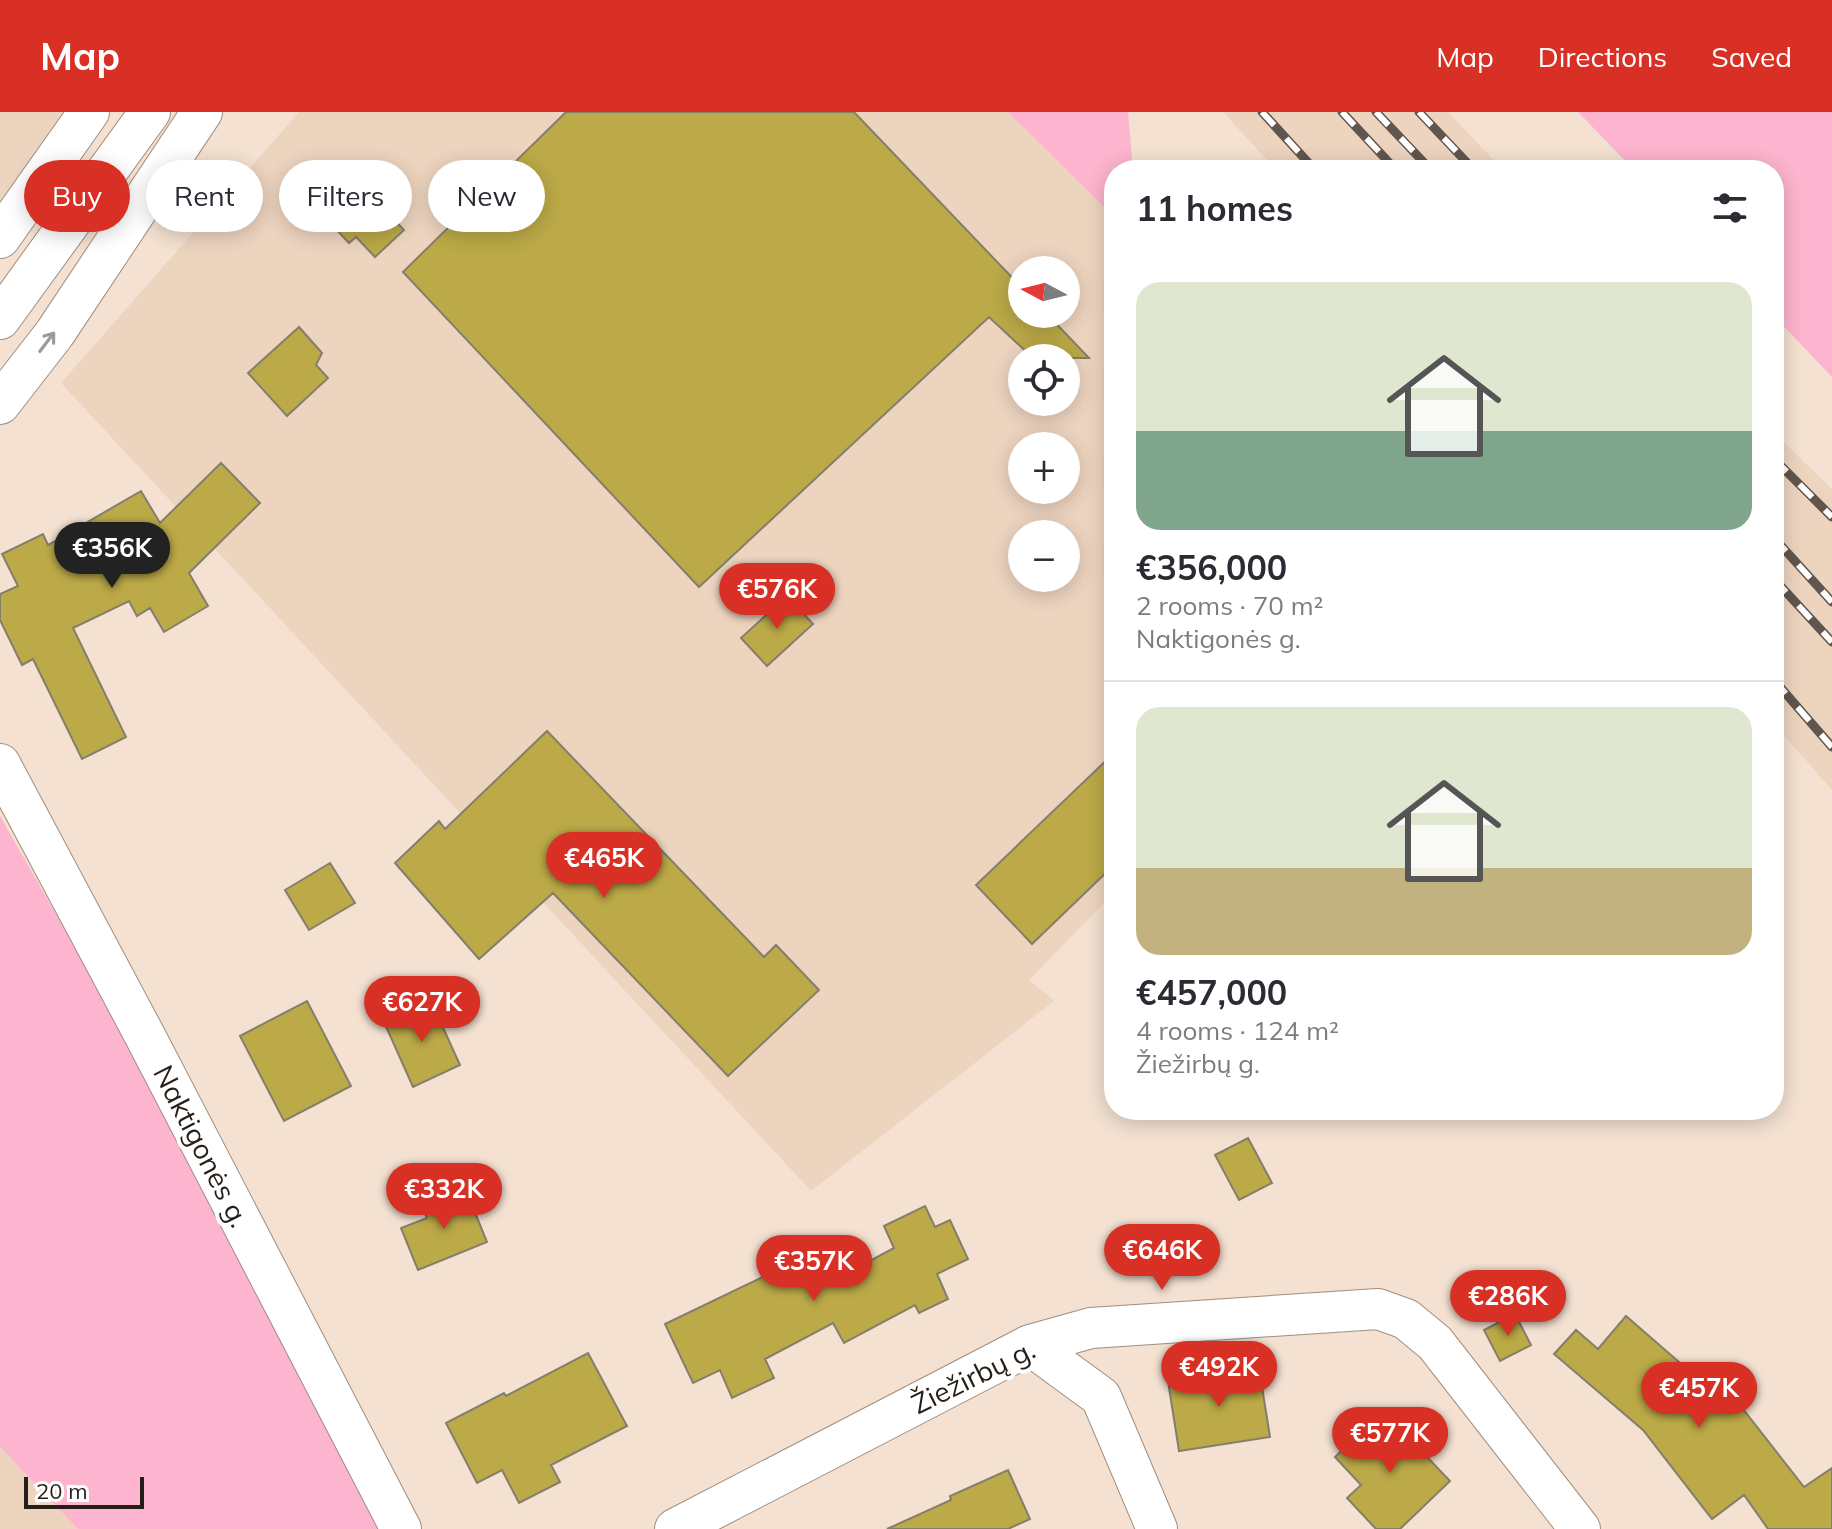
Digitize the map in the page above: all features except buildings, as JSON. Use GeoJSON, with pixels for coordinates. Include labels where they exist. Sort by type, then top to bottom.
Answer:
{"type":"FeatureCollection","features":[{"type":"Feature","properties":{"kind":"street"},"geometry":{"type":"LineString","coordinates":[[0,238],[89,112]]}},
{"type":"Feature","properties":{"kind":"street"},"geometry":{"type":"LineString","coordinates":[[0,319],[150,112]]}},
{"type":"Feature","properties":{"kind":"street"},"geometry":{"type":"LineString","coordinates":[[0,404],[55,333],[202,112]]}},
{"type":"Feature","properties":{"kind":"street","name":"Naktigonės g."},"geometry":{"type":"LineString","coordinates":[[0,764],[401,1529]]}},
{"type":"Feature","properties":{"kind":"street","name":"Žiežirbų g."},"geometry":{"type":"LineString","coordinates":[[675,1529],[1030,1345],[1091,1328],[1378,1309],[1406,1319],[1435,1343],[1580,1529]]}},
{"type":"Feature","properties":{"kind":"street"},"geometry":{"type":"LineString","coordinates":[[1030,1345],[1101,1397],[1157,1529]]}},
{"type":"Feature","properties":{"kind":"shaded area"},"geometry":{"type":"Polygon","coordinates":[[[0,112],[64,112],[30,160],[24,160],[24,169],[0,203],[0,112]]]}},
{"type":"Feature","properties":{"kind":"shaded area"},"geometry":{"type":"Polygon","coordinates":[[[299,112],[1008,112],[1104,207],[1104,903],[1029,980],[1054,1001],[811,1191],[61,383],[194,232],[263,232],[263,160],[257,160],[299,112]]]}},
{"type":"Feature","properties":{"kind":"shaded area"},"geometry":{"type":"Polygon","coordinates":[[[1008,112],[1128,112],[1132,160],[1104,160],[1104,207],[1008,112]]]}},
{"type":"Feature","properties":{"kind":"shaded area"},"geometry":{"type":"Polygon","coordinates":[[[1223,112],[1448,112],[1494,160],[1267,160],[1223,112]]]}},
{"type":"Feature","properties":{"kind":"shaded area"},"geometry":{"type":"Polygon","coordinates":[[[1578,112],[1832,112],[1832,377],[1784,327],[1784,160],[1624,160],[1578,112]]]}},
{"type":"Feature","properties":{"kind":"shaded area"},"geometry":{"type":"Polygon","coordinates":[[[1784,443],[1832,489],[1832,790],[1784,735],[1784,443]]]}},
{"type":"Feature","properties":{"kind":"shaded area"},"geometry":{"type":"Polygon","coordinates":[[[0,816],[82,960],[382,1529],[78,1529],[0,1447],[0,816]]]}},
{"type":"Feature","properties":{"kind":"shaded area"},"geometry":{"type":"Polygon","coordinates":[[[0,1447],[78,1529],[0,1529],[0,1447]]]}},
{"type":"Feature","properties":{"kind":"railway"},"geometry":{"type":"LineString","coordinates":[[1262,112],[1306,160]]}},
{"type":"Feature","properties":{"kind":"railway"},"geometry":{"type":"LineString","coordinates":[[1342,112],[1387,160]]}},
{"type":"Feature","properties":{"kind":"railway"},"geometry":{"type":"LineString","coordinates":[[1376,112],[1422,160]]}},
{"type":"Feature","properties":{"kind":"railway"},"geometry":{"type":"LineString","coordinates":[[1419,112],[1465,160]]}},
{"type":"Feature","properties":{"kind":"railway"},"geometry":{"type":"LineString","coordinates":[[1784,469],[1832,517]]}},
{"type":"Feature","properties":{"kind":"railway"},"geometry":{"type":"LineString","coordinates":[[1784,549],[1832,602]]}},
{"type":"Feature","properties":{"kind":"railway"},"geometry":{"type":"LineString","coordinates":[[1784,590],[1832,642]]}},
{"type":"Feature","properties":{"kind":"railway"},"geometry":{"type":"LineString","coordinates":[[1784,692],[1832,747]]}}]}
